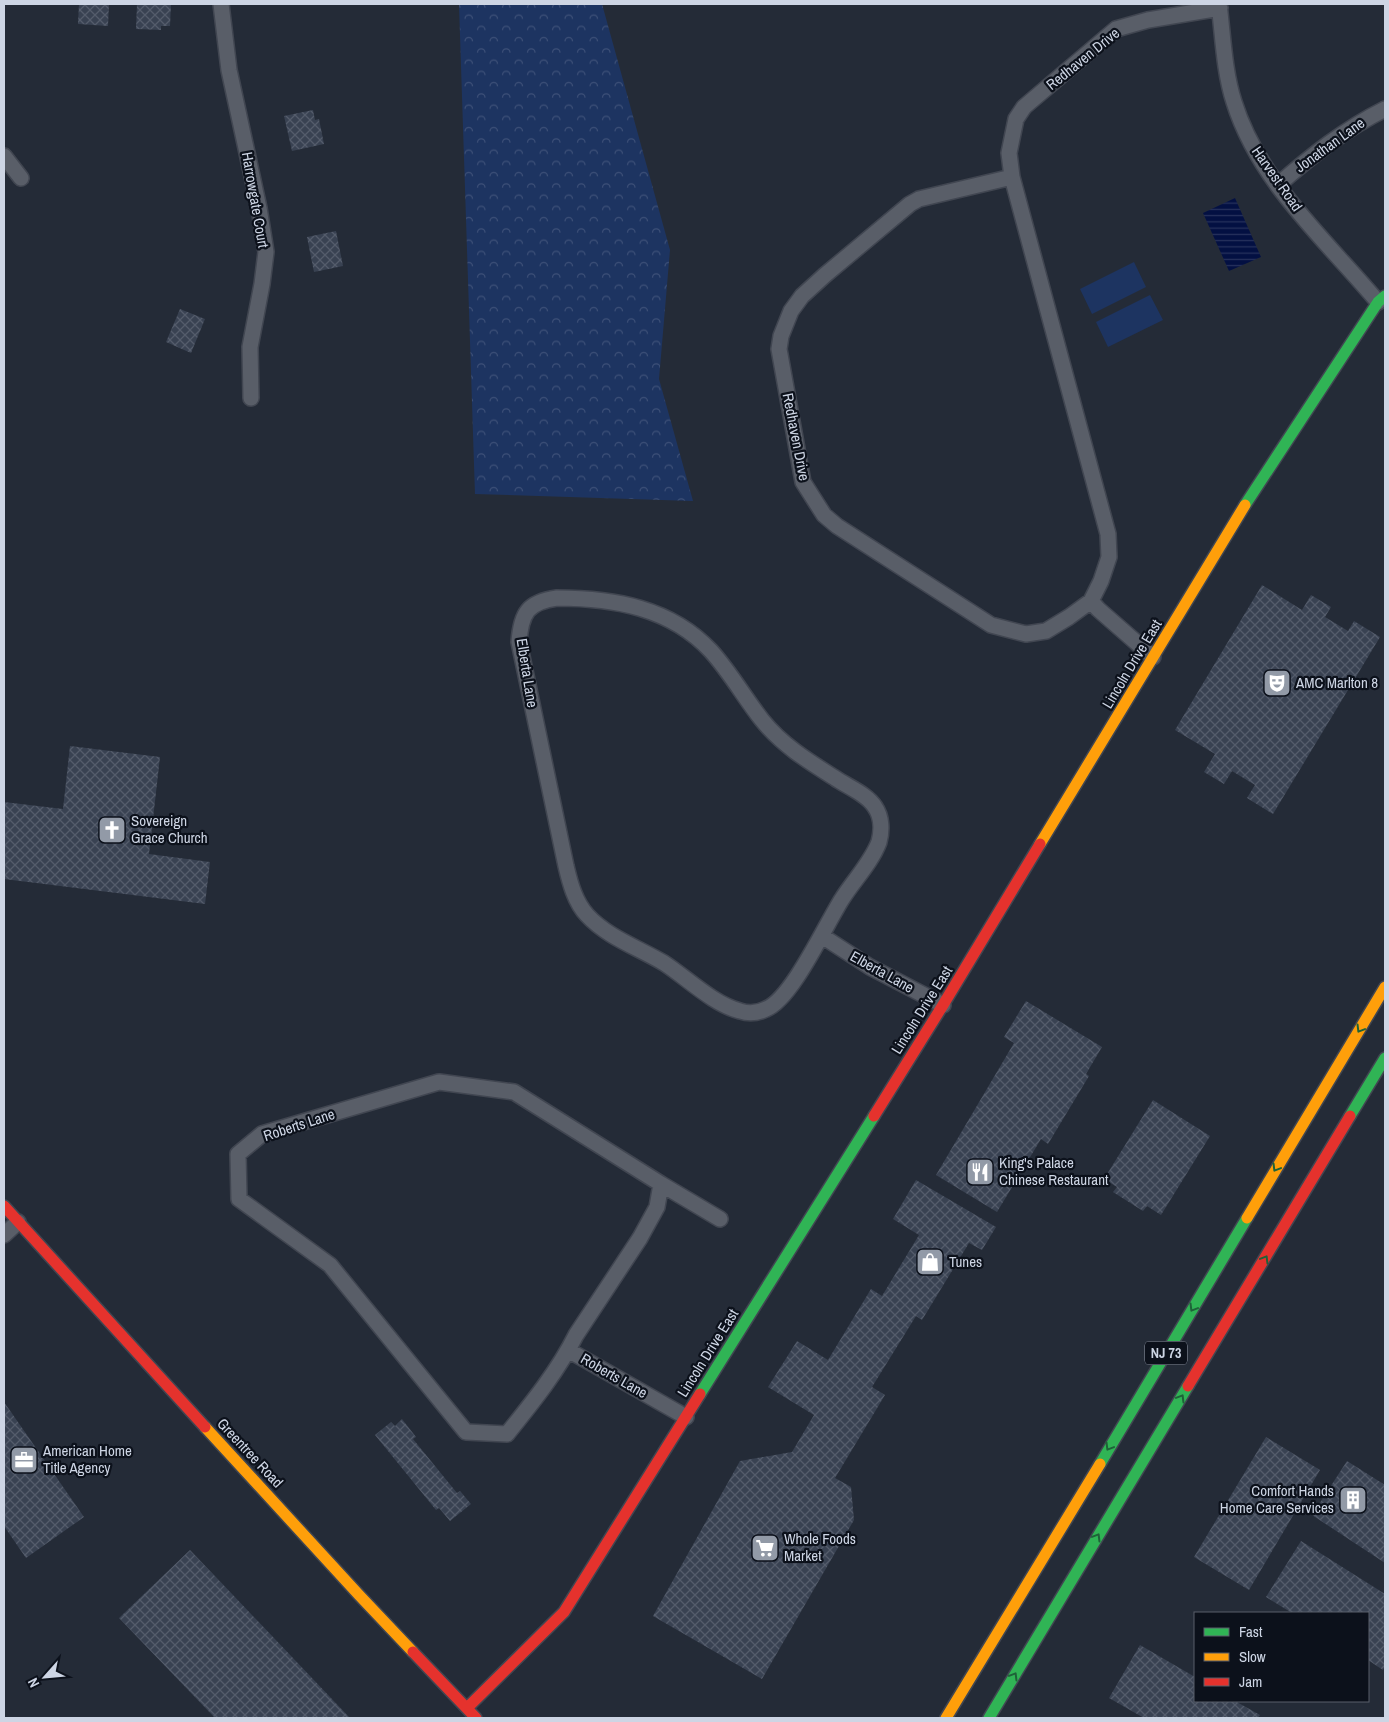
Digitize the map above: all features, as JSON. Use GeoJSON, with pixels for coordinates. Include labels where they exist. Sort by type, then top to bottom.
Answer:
{"type":"FeatureCollection","features":[{"type":"Feature","properties":{"kind":"main road","name":"Lincoln Drive East"},"geometry":{"type":"LineString","coordinates":[[457,1718],[564,1612],[943,1005],[1227,534],[1381,299]]}},
{"type":"Feature","properties":{"kind":"main road","name":"NJ 73"},"geometry":{"type":"LineString","coordinates":[[946,1718],[1385,988]]}},
{"type":"Feature","properties":{"kind":"main road","name":"NJ 73"},"geometry":{"type":"LineString","coordinates":[[989,1718],[1385,1058]]}},
{"type":"Feature","properties":{"kind":"main road","name":"Greentree Road"},"geometry":{"type":"LineString","coordinates":[[4,1206],[359,1595],[476,1718]]}},
{"type":"Feature","properties":{"kind":"street","name":"Harrowgate Court"},"geometry":{"type":"LineString","coordinates":[[221,4],[229,70],[260,208],[266,252],[250,347],[251,398]]}},
{"type":"Feature","properties":{"kind":"street","name":"Redhaven Drive"},"geometry":{"type":"LineString","coordinates":[[1012,177],[919,199],[910,204],[802,296],[791,311],[781,336],[780,349],[803,482],[824,515],[991,625],[1026,634],[1046,631],[1070,617],[1091,600],[1101,581],[1109,557],[1108,534],[1012,177],[1009,153],[1016,120],[1024,108],[1116,29],[1148,20],[1220,6]]}},
{"type":"Feature","properties":{"kind":"street","name":"Harvest Road"},"geometry":{"type":"LineString","coordinates":[[1220,6],[1229,83],[1246,135],[1254,150],[1278,185],[1309,224],[1381,299]]}},
{"type":"Feature","properties":{"kind":"street","name":"Jonathan Lane"},"geometry":{"type":"LineString","coordinates":[[1278,185],[1322,148],[1351,128],[1385,109]]}},
{"type":"Feature","properties":{"kind":"street"},"geometry":{"type":"LineString","coordinates":[[4,156],[22,178]]}},
{"type":"Feature","properties":{"kind":"street","name":"Elberta Lane"},"geometry":{"type":"LineString","coordinates":[[557,598],[600,600],[647,610],[683,626],[711,651],[757,714],[784,744],[801,757],[851,788],[876,807],[882,831],[878,844],[838,906],[822,936],[780,1000],[768,1009],[754,1013],[726,1006],[654,957],[613,935],[586,914],[571,884],[566,866],[522,658],[520,627],[524,614],[532,605],[543,600],[557,598]]}},
{"type":"Feature","properties":{"kind":"street"},"geometry":{"type":"LineString","coordinates":[[1091,600],[1098,609],[1153,657]]}},
{"type":"Feature","properties":{"kind":"street","name":"Elberta Lane"},"geometry":{"type":"LineString","coordinates":[[822,936],[870,967],[943,1005]]}},
{"type":"Feature","properties":{"kind":"street","name":"Roberts Lane"},"geometry":{"type":"LineString","coordinates":[[439,1082],[514,1092],[661,1184],[657,1207],[644,1230],[538,1395],[507,1434],[466,1432],[330,1265],[239,1199],[238,1154],[262,1134],[439,1082]]}},
{"type":"Feature","properties":{"kind":"street"},"geometry":{"type":"LineString","coordinates":[[661,1184],[720,1219]]}},
{"type":"Feature","properties":{"kind":"street"},"geometry":{"type":"LineString","coordinates":[[4,1235],[18,1222]]}},
{"type":"Feature","properties":{"kind":"street","name":"Roberts Lane"},"geometry":{"type":"LineString","coordinates":[[568,1350],[686,1417]]}},
{"type":"Feature","properties":{"kind":"green space"},"geometry":{"type":"Polygon","coordinates":[[[459,4],[602,4],[670,250],[659,379],[693,501],[475,494],[459,4]]]}},
{"type":"Feature","properties":{"kind":"green space"},"geometry":{"type":"Polygon","coordinates":[[[1134,262],[1146,287],[1092,314],[1080,289],[1134,262]]]}},
{"type":"Feature","properties":{"kind":"green space"},"geometry":{"type":"Polygon","coordinates":[[[1150,295],[1163,320],[1108,347],[1096,322],[1150,295]]]}},
{"type":"Feature","properties":{"kind":"shaded area"},"geometry":{"type":"Polygon","coordinates":[[[1235,198],[1261,257],[1229,271],[1203,213],[1235,198]]]}},
{"type":"Feature","properties":{"kind":"building"},"geometry":{"type":"Polygon","coordinates":[[[79,4],[109,4],[108,26],[78,24],[79,4]]]}},
{"type":"Feature","properties":{"kind":"building"},"geometry":{"type":"Polygon","coordinates":[[[137,4],[171,4],[170,26],[161,26],[161,30],[136,29],[137,4]]]}},
{"type":"Feature","properties":{"kind":"building"},"geometry":{"type":"Polygon","coordinates":[[[313,110],[315,120],[319,119],[324,144],[292,151],[284,116],[313,110]]]}},
{"type":"Feature","properties":{"kind":"building"},"geometry":{"type":"Polygon","coordinates":[[[336,231],[343,266],[314,272],[307,237],[336,231]]]}},
{"type":"Feature","properties":{"kind":"building"},"geometry":{"type":"Polygon","coordinates":[[[180,309],[205,319],[191,353],[166,342],[180,309]]]}},
{"type":"Feature","properties":{"kind":"building","name":"AMC Marlton 8"},"geometry":{"type":"Polygon","coordinates":[[[1262,585],[1302,610],[1311,595],[1331,607],[1325,617],[1348,631],[1354,621],[1380,637],[1273,814],[1247,798],[1255,785],[1232,771],[1224,784],[1204,772],[1215,754],[1175,730],[1262,585]]]}},
{"type":"Feature","properties":{"kind":"building"},"geometry":{"type":"Polygon","coordinates":[[[70,746],[160,757],[149,854],[210,862],[205,904],[4,879],[4,802],[63,809],[70,746]]]}},
{"type":"Feature","properties":{"kind":"building"},"geometry":{"type":"Polygon","coordinates":[[[1026,1001],[1102,1047],[1086,1074],[1089,1076],[1048,1144],[1041,1139],[997,1212],[936,1175],[1014,1043],[1004,1037],[1026,1001]]]}},
{"type":"Feature","properties":{"kind":"building"},"geometry":{"type":"Polygon","coordinates":[[[1153,1100],[1210,1136],[1161,1215],[1147,1206],[1143,1211],[1113,1192],[1117,1187],[1104,1179],[1153,1100]]]}},
{"type":"Feature","properties":{"kind":"building"},"geometry":{"type":"Polygon","coordinates":[[[916,1180],[996,1227],[982,1250],[969,1243],[922,1320],[916,1316],[872,1387],[885,1395],[835,1478],[851,1487],[854,1520],[762,1679],[653,1616],[740,1461],[792,1452],[814,1415],[768,1387],[797,1341],[828,1360],[871,1289],[882,1296],[919,1235],[893,1219],[916,1180]]]}},
{"type":"Feature","properties":{"kind":"building","name":"American Home Title Agency"},"geometry":{"type":"Polygon","coordinates":[[[4,1402],[84,1517],[26,1558],[4,1526],[4,1402]]]}},
{"type":"Feature","properties":{"kind":"building"},"geometry":{"type":"Polygon","coordinates":[[[402,1419],[416,1437],[413,1439],[457,1493],[460,1491],[471,1504],[450,1521],[439,1508],[436,1510],[375,1435],[391,1422],[395,1426],[402,1419]]]}},
{"type":"Feature","properties":{"kind":"building"},"geometry":{"type":"Polygon","coordinates":[[[1266,1437],[1320,1470],[1249,1590],[1194,1557],[1266,1437]]]}},
{"type":"Feature","properties":{"kind":"building","name":"Comfort Hands Home Care Services"},"geometry":{"type":"Polygon","coordinates":[[[1347,1461],[1385,1485],[1385,1563],[1312,1515],[1347,1461]]]}},
{"type":"Feature","properties":{"kind":"building"},"geometry":{"type":"Polygon","coordinates":[[[1301,1541],[1385,1594],[1385,1666],[1383,1670],[1369,1661],[1369,1612],[1290,1612],[1266,1597],[1301,1541]]]}},
{"type":"Feature","properties":{"kind":"building"},"geometry":{"type":"Polygon","coordinates":[[[190,1550],[350,1718],[215,1718],[119,1618],[190,1550]]]}},
{"type":"Feature","properties":{"kind":"building"},"geometry":{"type":"Polygon","coordinates":[[[1140,1645],[1194,1676],[1194,1702],[1237,1702],[1260,1715],[1258,1718],[1144,1718],[1109,1698],[1140,1645]]]}},
{"type":"Feature","properties":{"kind":"traffic: fast"},"geometry":{"type":"LineString","coordinates":[[1245,505],[1378,302],[1385,296]]}},
{"type":"Feature","properties":{"kind":"traffic: fast"},"geometry":{"type":"LineString","coordinates":[[1350,1116],[1385,1058]]}},
{"type":"Feature","properties":{"kind":"traffic: fast"},"geometry":{"type":"LineString","coordinates":[[700,1394],[874,1116]]}},
{"type":"Feature","properties":{"kind":"traffic: fast"},"geometry":{"type":"LineString","coordinates":[[1100,1464],[1247,1218]]}},
{"type":"Feature","properties":{"kind":"traffic: fast"},"geometry":{"type":"LineString","coordinates":[[989,1718],[1188,1386]]}},
{"type":"Feature","properties":{"kind":"traffic: slow"},"geometry":{"type":"LineString","coordinates":[[1040,844],[1245,505]]}},
{"type":"Feature","properties":{"kind":"traffic: slow"},"geometry":{"type":"LineString","coordinates":[[1247,1218],[1385,987]]}},
{"type":"Feature","properties":{"kind":"traffic: slow"},"geometry":{"type":"LineString","coordinates":[[205,1427],[413,1652]]}},
{"type":"Feature","properties":{"kind":"traffic: slow"},"geometry":{"type":"LineString","coordinates":[[946,1718],[1100,1464]]}},
{"type":"Feature","properties":{"kind":"traffic: jam"},"geometry":{"type":"LineString","coordinates":[[874,1116],[1040,844]]}},
{"type":"Feature","properties":{"kind":"traffic: jam"},"geometry":{"type":"LineString","coordinates":[[1188,1386],[1350,1116]]}},
{"type":"Feature","properties":{"kind":"traffic: jam"},"geometry":{"type":"LineString","coordinates":[[4,1206],[205,1427]]}},
{"type":"Feature","properties":{"kind":"traffic: jam"},"geometry":{"type":"LineString","coordinates":[[467,1708],[564,1612],[700,1394]]}},
{"type":"Feature","properties":{"kind":"traffic: jam"},"geometry":{"type":"LineString","coordinates":[[413,1652],[476,1718]]}},
{"type":"Feature","properties":{"kind":"place","name":"AMC Marlton 8"},"geometry":{"type":"Point","coordinates":[1277,683]}},
{"type":"Feature","properties":{"kind":"place","name":"Sovereign Grace Church"},"geometry":{"type":"Point","coordinates":[112,830]}},
{"type":"Feature","properties":{"kind":"place","name":"King's Palace Chinese Restaurant"},"geometry":{"type":"Point","coordinates":[980,1172]}},
{"type":"Feature","properties":{"kind":"place","name":"Tunes"},"geometry":{"type":"Point","coordinates":[930,1262]}},
{"type":"Feature","properties":{"kind":"place","name":"American Home Title Agency"},"geometry":{"type":"Point","coordinates":[24,1460]}},
{"type":"Feature","properties":{"kind":"place","name":"Comfort Hands Home Care Services"},"geometry":{"type":"Point","coordinates":[1353,1500]}},
{"type":"Feature","properties":{"kind":"place","name":"Whole Foods Market"},"geometry":{"type":"Point","coordinates":[765,1548]}}]}
